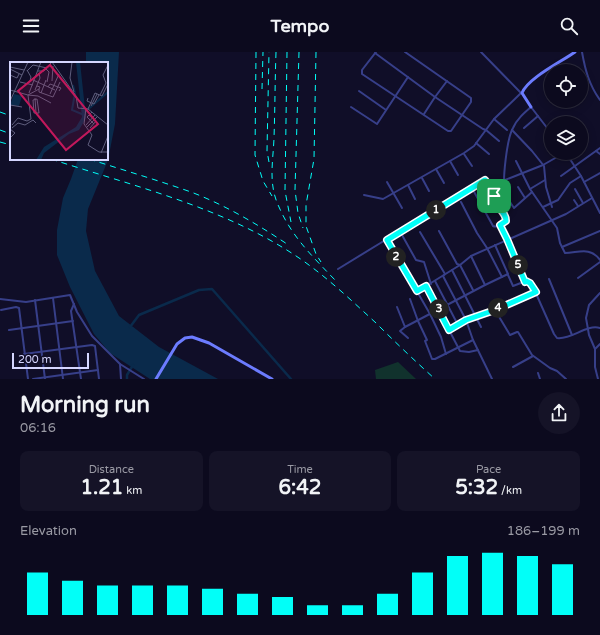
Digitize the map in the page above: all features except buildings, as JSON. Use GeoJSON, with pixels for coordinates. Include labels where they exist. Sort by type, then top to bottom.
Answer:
{"type":"FeatureCollection","features":[{"type":"Feature","properties":{"kind":"main road"},"geometry":{"type":"LineString","coordinates":[[531,107],[521,93],[530,82],[575,52]]}},
{"type":"Feature","properties":{"kind":"main road"},"geometry":{"type":"LineString","coordinates":[[156,379],[180,341],[185,338],[192,337],[209,343],[272,379]]}},
{"type":"Feature","properties":{"kind":"street"},"geometry":{"type":"LineString","coordinates":[[405,52],[471,98],[471,102],[462,116],[450,132],[362,74],[362,70],[375,53],[462,116],[486,130],[499,141]]}},
{"type":"Feature","properties":{"kind":"street"},"geometry":{"type":"LineString","coordinates":[[364,195],[383,199],[464,153],[476,143],[494,119],[521,93],[481,52]]}},
{"type":"Feature","properties":{"kind":"street"},"geometry":{"type":"LineString","coordinates":[[582,52],[587,75],[595,93],[600,100]]}},
{"type":"Feature","properties":{"kind":"street"},"geometry":{"type":"LineString","coordinates":[[351,107],[377,124],[408,77]]}},
{"type":"Feature","properties":{"kind":"street"},"geometry":{"type":"LineString","coordinates":[[424,114],[447,81]]}},
{"type":"Feature","properties":{"kind":"street"},"geometry":{"type":"LineString","coordinates":[[359,91],[386,110]]}},
{"type":"Feature","properties":{"kind":"street"},"geometry":{"type":"LineString","coordinates":[[532,192],[514,208],[505,193],[508,142],[516,122],[531,107],[544,124]]}},
{"type":"Feature","properties":{"kind":"street"},"geometry":{"type":"LineString","coordinates":[[524,128],[538,116]]}},
{"type":"Feature","properties":{"kind":"street"},"geometry":{"type":"LineString","coordinates":[[494,119],[508,130]]}},
{"type":"Feature","properties":{"kind":"street"},"geometry":{"type":"LineString","coordinates":[[512,130],[543,165],[546,172],[545,180],[552,207]]}},
{"type":"Feature","properties":{"kind":"street"},"geometry":{"type":"LineString","coordinates":[[476,143],[489,154]]}},
{"type":"Feature","properties":{"kind":"street"},"geometry":{"type":"LineString","coordinates":[[561,176],[600,148]]}},
{"type":"Feature","properties":{"kind":"street"},"geometry":{"type":"LineString","coordinates":[[596,151],[600,154]]}},
{"type":"Feature","properties":{"kind":"street"},"geometry":{"type":"LineString","coordinates":[[464,153],[472,166]]}},
{"type":"Feature","properties":{"kind":"street"},"geometry":{"type":"LineString","coordinates":[[505,180],[552,160]]}},
{"type":"Feature","properties":{"kind":"street"},"geometry":{"type":"LineString","coordinates":[[570,160],[581,176],[600,212]]}},
{"type":"Feature","properties":{"kind":"street"},"geometry":{"type":"LineString","coordinates":[[450,161],[458,176]]}},
{"type":"Feature","properties":{"kind":"street"},"geometry":{"type":"LineString","coordinates":[[516,161],[530,189],[558,230],[562,247],[566,253],[575,251],[588,252],[595,254],[600,260],[578,278]]}},
{"type":"Feature","properties":{"kind":"street"},"geometry":{"type":"LineString","coordinates":[[436,169],[444,183]]}},
{"type":"Feature","properties":{"kind":"street"},"geometry":{"type":"LineString","coordinates":[[584,182],[600,174]]}},
{"type":"Feature","properties":{"kind":"street"},"geometry":{"type":"LineString","coordinates":[[543,207],[558,200],[570,183],[581,176]]}},
{"type":"Feature","properties":{"kind":"street"},"geometry":{"type":"LineString","coordinates":[[422,178],[429,191]]}},
{"type":"Feature","properties":{"kind":"street"},"geometry":{"type":"LineString","coordinates":[[338,269],[485,180],[494,196],[494,202],[503,212],[506,221],[495,227],[493,226],[472,188]]}},
{"type":"Feature","properties":{"kind":"street"},"geometry":{"type":"LineString","coordinates":[[530,189],[545,180]]}},
{"type":"Feature","properties":{"kind":"street"},"geometry":{"type":"LineString","coordinates":[[387,182],[402,208]]}},
{"type":"Feature","properties":{"kind":"street"},"geometry":{"type":"LineString","coordinates":[[408,185],[415,199]]}},
{"type":"Feature","properties":{"kind":"street"},"geometry":{"type":"LineString","coordinates":[[518,187],[525,198]]}},
{"type":"Feature","properties":{"kind":"street"},"geometry":{"type":"LineString","coordinates":[[575,189],[583,203]]}},
{"type":"Feature","properties":{"kind":"street"},"geometry":{"type":"LineString","coordinates":[[494,196],[496,198],[505,193]]}},
{"type":"Feature","properties":{"kind":"street"},"geometry":{"type":"LineString","coordinates":[[417,291],[431,284],[471,256],[566,214],[592,198]]}},
{"type":"Feature","properties":{"kind":"street"},"geometry":{"type":"LineString","coordinates":[[574,200],[578,206]]}},
{"type":"Feature","properties":{"kind":"street"},"geometry":{"type":"LineString","coordinates":[[461,202],[502,277]]}},
{"type":"Feature","properties":{"kind":"street"},"geometry":{"type":"LineString","coordinates":[[500,225],[525,282]]}},
{"type":"Feature","properties":{"kind":"street"},"geometry":{"type":"LineString","coordinates":[[439,231],[457,264],[460,265],[473,290]]}},
{"type":"Feature","properties":{"kind":"street"},"geometry":{"type":"LineString","coordinates":[[562,247],[600,231]]}},
{"type":"Feature","properties":{"kind":"street"},"geometry":{"type":"LineString","coordinates":[[420,232],[444,274],[443,276],[466,320],[473,340],[492,379]]}},
{"type":"Feature","properties":{"kind":"street"},"geometry":{"type":"LineString","coordinates":[[402,234],[416,260],[424,262],[431,284]]}},
{"type":"Feature","properties":{"kind":"street"},"geometry":{"type":"LineString","coordinates":[[387,240],[430,314],[441,337],[446,354]]}},
{"type":"Feature","properties":{"kind":"street"},"geometry":{"type":"LineString","coordinates":[[495,245],[513,286],[526,281],[530,283],[536,292],[557,338],[572,336],[588,329],[600,328]]}},
{"type":"Feature","properties":{"kind":"street"},"geometry":{"type":"LineString","coordinates":[[471,256],[485,285]]}},
{"type":"Feature","properties":{"kind":"street"},"geometry":{"type":"LineString","coordinates":[[452,270],[481,327]]}},
{"type":"Feature","properties":{"kind":"street"},"geometry":{"type":"LineString","coordinates":[[408,338],[400,330],[473,290],[508,275]]}},
{"type":"Feature","properties":{"kind":"street"},"geometry":{"type":"LineString","coordinates":[[548,279],[572,336]]}},
{"type":"Feature","properties":{"kind":"street"},"geometry":{"type":"LineString","coordinates":[[435,281],[458,325]]}},
{"type":"Feature","properties":{"kind":"street"},"geometry":{"type":"LineString","coordinates":[[426,286],[460,350],[469,352],[478,350]]}},
{"type":"Feature","properties":{"kind":"street"},"geometry":{"type":"LineString","coordinates":[[449,330],[466,320],[495,310],[536,292]]}},
{"type":"Feature","properties":{"kind":"street"},"geometry":{"type":"LineString","coordinates":[[598,379],[599,373],[595,366],[595,349],[586,318],[589,306],[600,293]]}},
{"type":"Feature","properties":{"kind":"street"},"geometry":{"type":"LineString","coordinates":[[0,299],[17,302],[70,295],[92,336],[120,364],[144,379]]}},
{"type":"Feature","properties":{"kind":"street"},"geometry":{"type":"LineString","coordinates":[[53,298],[63,379]]}},
{"type":"Feature","properties":{"kind":"street"},"geometry":{"type":"LineString","coordinates":[[410,299],[427,340],[425,341],[431,358],[434,359],[446,354],[473,340]]}},
{"type":"Feature","properties":{"kind":"street"},"geometry":{"type":"LineString","coordinates":[[35,300],[45,378]]}},
{"type":"Feature","properties":{"kind":"street"},"geometry":{"type":"LineString","coordinates":[[74,304],[71,311],[81,379]]}},
{"type":"Feature","properties":{"kind":"street"},"geometry":{"type":"LineString","coordinates":[[1,310],[16,307],[19,308],[28,379]]}},
{"type":"Feature","properties":{"kind":"street"},"geometry":{"type":"LineString","coordinates":[[397,307],[405,327]]}},
{"type":"Feature","properties":{"kind":"street"},"geometry":{"type":"LineString","coordinates":[[495,310],[510,335],[518,332],[533,356],[557,371],[566,379]]}},
{"type":"Feature","properties":{"kind":"street"},"geometry":{"type":"LineString","coordinates":[[9,330],[73,321]]}},
{"type":"Feature","properties":{"kind":"street"},"geometry":{"type":"LineString","coordinates":[[24,354],[92,344],[94,346],[99,379]]}},
{"type":"Feature","properties":{"kind":"street"},"geometry":{"type":"LineString","coordinates":[[595,349],[600,344]]}},
{"type":"Feature","properties":{"kind":"street"},"geometry":{"type":"LineString","coordinates":[[513,367],[533,356]]}},
{"type":"Feature","properties":{"kind":"street"},"geometry":{"type":"LineString","coordinates":[[120,364],[121,379]]}},
{"type":"Feature","properties":{"kind":"street"},"geometry":{"type":"LineString","coordinates":[[33,379],[98,370]]}},
{"type":"Feature","properties":{"kind":"street"},"geometry":{"type":"LineString","coordinates":[[538,373],[540,379]]}},
{"type":"Feature","properties":{"kind":"green space"},"geometry":{"type":"Polygon","coordinates":[[[398,362],[416,379],[376,379],[375,370],[398,362]]]}},
{"type":"Feature","properties":{"kind":"water"},"geometry":{"type":"Polygon","coordinates":[[[86,52],[119,52],[115,124],[108,160],[108,62],[86,62],[86,52]]]}},
{"type":"Feature","properties":{"kind":"water"},"geometry":{"type":"Polygon","coordinates":[[[78,160],[108,160],[88,209],[86,231],[95,271],[119,316],[159,347],[218,379],[150,379],[110,353],[94,334],[70,287],[57,255],[57,230],[63,198],[78,160]]]}},
{"type":"Feature","properties":{"kind":"waterway"},"geometry":{"type":"LineString","coordinates":[[130,327],[139,315],[199,290],[212,289],[291,379]]}},
{"type":"Feature","properties":{"kind":"waterway"},"geometry":{"type":"LineString","coordinates":[[127,379],[127,375],[133,365]]}},
{"type":"Feature","properties":{"kind":"railway"},"geometry":{"type":"LineString","coordinates":[[256,52],[255,155],[263,181],[272,196]]}},
{"type":"Feature","properties":{"kind":"railway"},"geometry":{"type":"LineString","coordinates":[[262,89],[263,52]]}},
{"type":"Feature","properties":{"kind":"railway"},"geometry":{"type":"LineString","coordinates":[[269,52],[267,151],[269,162]]}},
{"type":"Feature","properties":{"kind":"railway"},"geometry":{"type":"LineString","coordinates":[[276,52],[272,173],[273,190],[279,207],[290,228],[311,255],[335,280]]}},
{"type":"Feature","properties":{"kind":"railway"},"geometry":{"type":"LineString","coordinates":[[287,52],[285,191],[291,222]]}},
{"type":"Feature","properties":{"kind":"railway"},"geometry":{"type":"LineString","coordinates":[[299,52],[295,190],[298,213],[303,228]]}},
{"type":"Feature","properties":{"kind":"railway"},"geometry":{"type":"LineString","coordinates":[[316,52],[314,159],[306,205],[306,226],[316,254],[321,262]]}},
{"type":"Feature","properties":{"kind":"railway"},"geometry":{"type":"LineString","coordinates":[[0,112],[10,116]]}},
{"type":"Feature","properties":{"kind":"railway"},"geometry":{"type":"LineString","coordinates":[[0,130],[10,134]]}},
{"type":"Feature","properties":{"kind":"railway"},"geometry":{"type":"LineString","coordinates":[[0,142],[10,145]]}},
{"type":"Feature","properties":{"kind":"railway"},"geometry":{"type":"LineString","coordinates":[[54,160],[180,200],[243,226],[273,242],[302,260],[331,282],[435,379]]}},
{"type":"Feature","properties":{"kind":"railway"},"geometry":{"type":"LineString","coordinates":[[92,160],[166,183],[204,197],[240,215],[287,244]]}},
{"type":"Feature","properties":{"kind":"route"},"geometry":{"type":"LineString","coordinates":[[485,180],[494,196],[494,202],[499,209],[502,210],[506,219],[502,225],[500,225],[525,282],[530,283],[536,292],[495,310],[466,320],[449,330],[426,286],[417,291],[399,263],[387,240],[485,180]]}}]}
